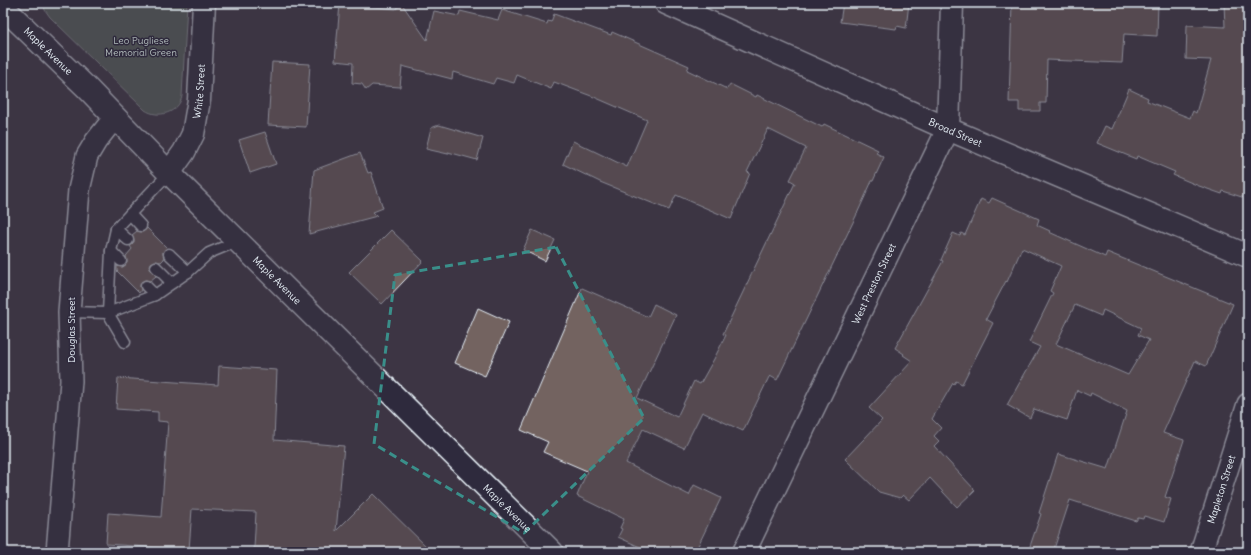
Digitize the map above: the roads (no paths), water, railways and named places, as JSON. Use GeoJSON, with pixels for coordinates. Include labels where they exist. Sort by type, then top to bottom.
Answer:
{"type":"FeatureCollection","features":[{"type":"Feature","properties":{"kind":"main road","name":"White Street"},"geometry":{"type":"LineString","coordinates":[[169,172],[184,152],[193,134],[199,100],[204,3]]}},
{"type":"Feature","properties":{"kind":"main road","name":"Broad Street"},"geometry":{"type":"LineString","coordinates":[[666,3],[948,129],[1248,256]]}},
{"type":"Feature","properties":{"kind":"main road","name":"West Preston Street"},"geometry":{"type":"LineString","coordinates":[[744,552],[948,129],[952,3]]}},
{"type":"Feature","properties":{"kind":"main road","name":"Maple Avenue"},"geometry":{"type":"LineString","coordinates":[[3,7],[552,552]]}},
{"type":"Feature","properties":{"kind":"street","name":"Douglas Street"},"geometry":{"type":"LineString","coordinates":[[57,552],[71,381],[70,312],[79,190],[87,156],[114,117]]}},
{"type":"Feature","properties":{"kind":"street","name":"Mapleton Street"},"geometry":{"type":"LineString","coordinates":[[1201,552],[1248,404]]}},
{"type":"Feature","properties":{"kind":"lane"},"geometry":{"type":"LineString","coordinates":[[125,342],[108,313],[111,252],[116,229],[169,172]]}},
{"type":"Feature","properties":{"kind":"lane"},"geometry":{"type":"LineString","coordinates":[[130,214],[141,226]]}},
{"type":"Feature","properties":{"kind":"lane"},"geometry":{"type":"LineString","coordinates":[[116,229],[128,240]]}},
{"type":"Feature","properties":{"kind":"lane"},"geometry":{"type":"LineString","coordinates":[[70,312],[108,313],[155,295],[188,272],[209,253],[238,241]]}},
{"type":"Feature","properties":{"kind":"lane"},"geometry":{"type":"LineString","coordinates":[[111,252],[121,261]]}},
{"type":"Feature","properties":{"kind":"lane"},"geometry":{"type":"LineString","coordinates":[[169,254],[188,272]]}},
{"type":"Feature","properties":{"kind":"lane"},"geometry":{"type":"LineString","coordinates":[[156,267],[172,283]]}},
{"type":"Feature","properties":{"kind":"lane"},"geometry":{"type":"LineString","coordinates":[[146,286],[155,295]]}},
{"type":"Feature","properties":{"kind":"park label","name":"Leo Pugliese Memorial Green"},"geometry":{"type":"Point","coordinates":[141,46]}}]}
